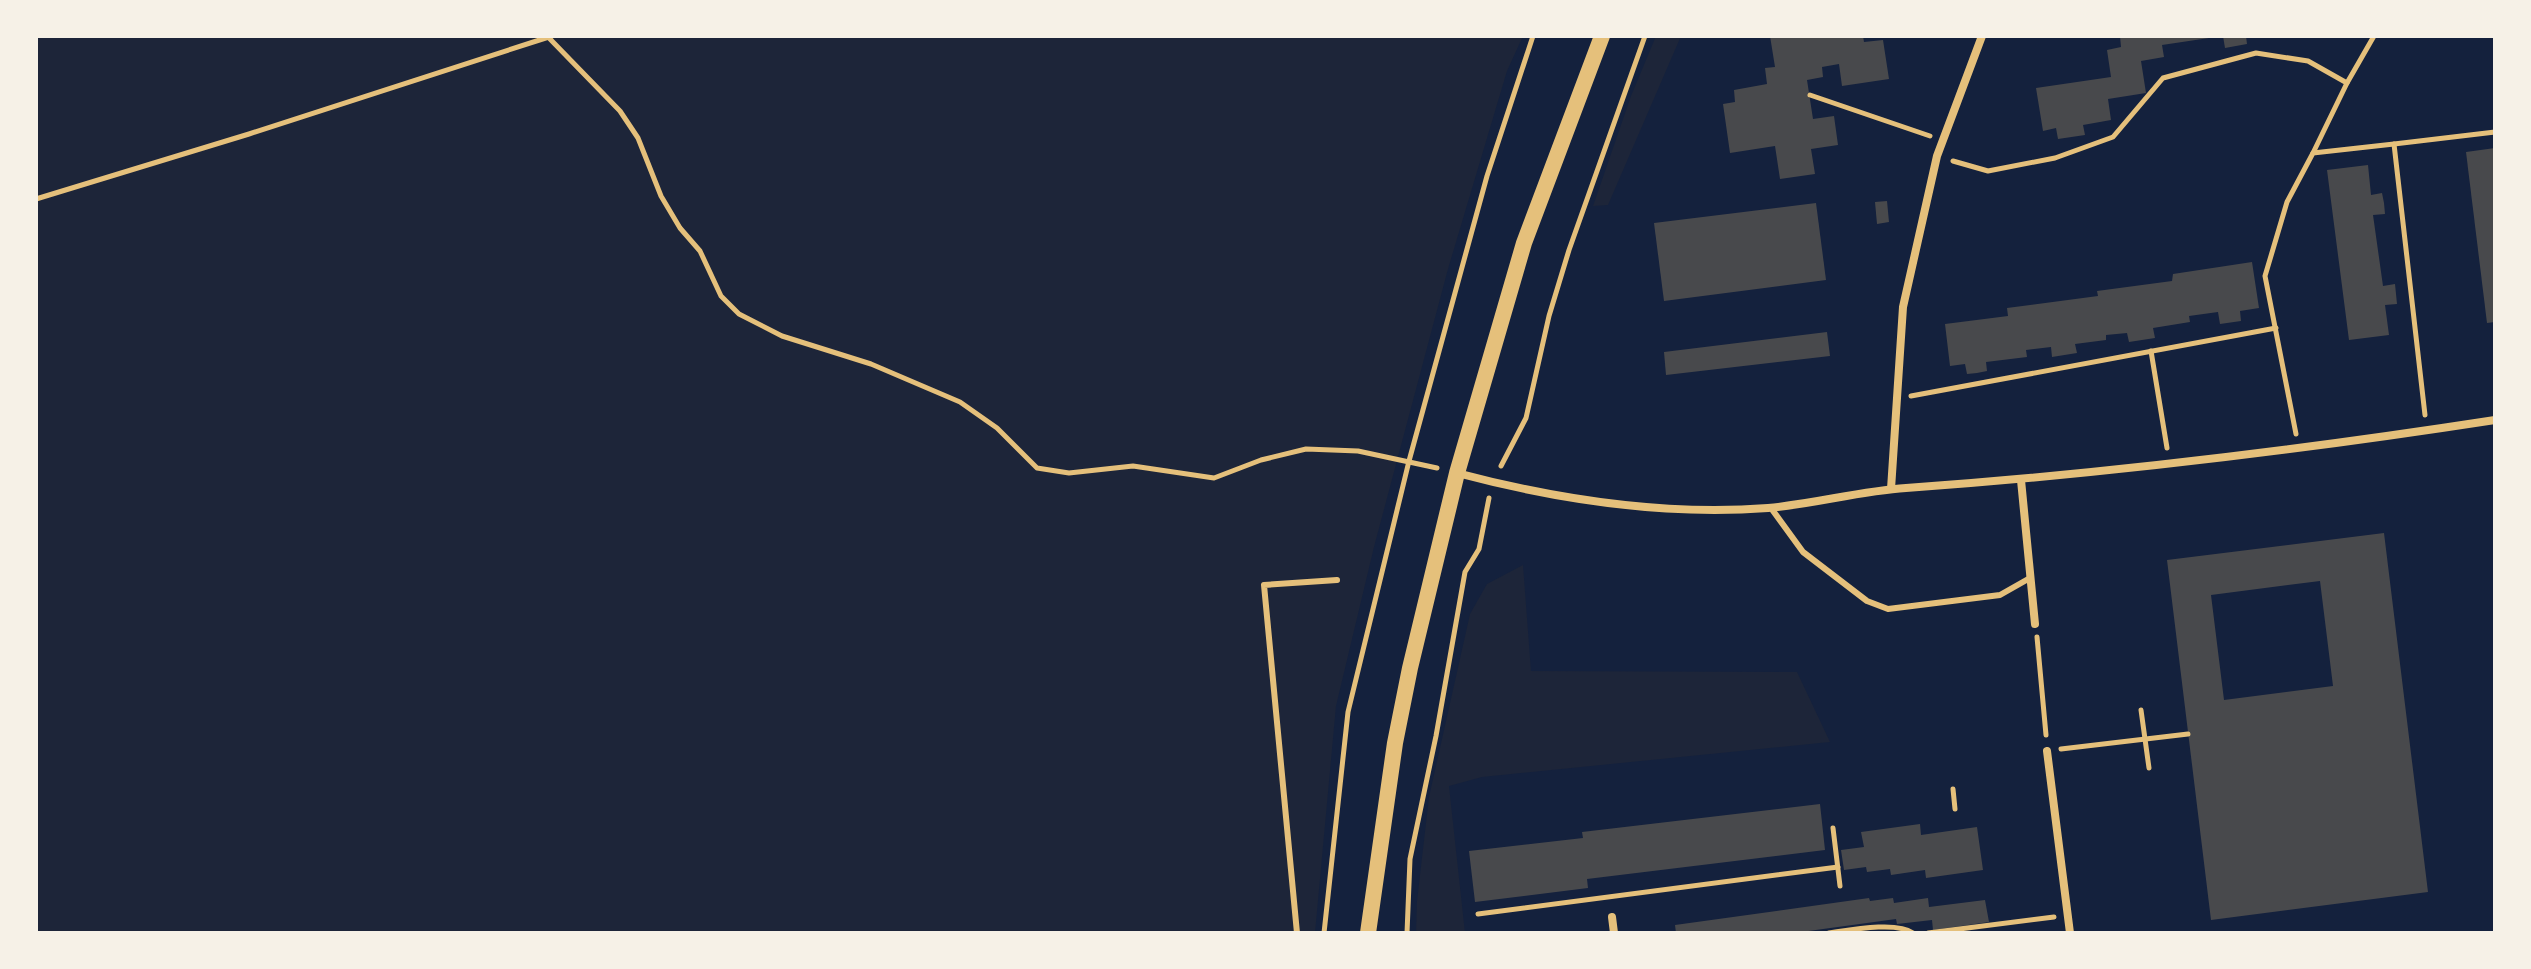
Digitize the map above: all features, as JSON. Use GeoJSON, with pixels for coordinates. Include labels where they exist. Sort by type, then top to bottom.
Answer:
{"type":"FeatureCollection","features":[{"type":"Feature","properties":{"kind":"main road"},"geometry":{"type":"LineString","coordinates":[[1368,933],[1395,743],[1457,473],[1524,243],[1602,36]]}},
{"type":"Feature","properties":{"kind":"street"},"geometry":{"type":"LineString","coordinates":[[1891,489],[1903,307],[1937,156],[1982,36]]}},
{"type":"Feature","properties":{"kind":"street"},"geometry":{"type":"LineString","coordinates":[[1457,473],[1574,500],[1704,511],[1771,508],[1891,489],[2021,480],[2170,463],[2495,420]]}},
{"type":"Feature","properties":{"kind":"street"},"geometry":{"type":"LineString","coordinates":[[2021,480],[2035,624]]}},
{"type":"Feature","properties":{"kind":"street"},"geometry":{"type":"LineString","coordinates":[[2047,751],[2070,933]]}},
{"type":"Feature","properties":{"kind":"street"},"geometry":{"type":"LineString","coordinates":[[1612,917],[1614,933]]}},
{"type":"Feature","properties":{"kind":"lane"},"geometry":{"type":"LineString","coordinates":[[1771,508],[1803,552],[1867,601],[1888,609],[2000,595],[2030,578]]}},
{"type":"Feature","properties":{"kind":"lane"},"geometry":{"type":"LineString","coordinates":[[1297,933],[1264,585],[1337,580]]}},
{"type":"Feature","properties":{"kind":"path"},"geometry":{"type":"LineString","coordinates":[[1324,933],[1348,712],[1409,461],[1487,176],[1533,36]]}},
{"type":"Feature","properties":{"kind":"path"},"geometry":{"type":"LineString","coordinates":[[2299,446],[2265,276],[2287,202],[2374,36]]}},
{"type":"Feature","properties":{"kind":"path"},"geometry":{"type":"LineString","coordinates":[[36,199],[551,37],[620,111],[638,138],[668,206],[700,251],[721,296],[739,314],[782,336],[871,364],[960,402],[997,428],[1037,468],[1069,473],[1133,466],[1214,478],[1261,460],[1306,449],[1358,451],[1457,473]]}},
{"type":"Feature","properties":{"kind":"path"},"geometry":{"type":"LineString","coordinates":[[1937,156],[1988,171],[2055,158],[2113,137],[2163,78],[2256,53],[2308,61],[2347,83]]}},
{"type":"Feature","properties":{"kind":"path"},"geometry":{"type":"LineString","coordinates":[[1810,95],[1942,140]]}},
{"type":"Feature","properties":{"kind":"path"},"geometry":{"type":"LineString","coordinates":[[2313,153],[2495,132]]}},
{"type":"Feature","properties":{"kind":"path"},"geometry":{"type":"LineString","coordinates":[[2394,144],[2427,431]]}},
{"type":"Feature","properties":{"kind":"path"},"geometry":{"type":"LineString","coordinates":[[1897,399],[2276,328]]}},
{"type":"Feature","properties":{"kind":"path"},"geometry":{"type":"LineString","coordinates":[[2151,351],[2170,463]]}},
{"type":"Feature","properties":{"kind":"path"},"geometry":{"type":"LineString","coordinates":[[2035,624],[2047,751],[2188,734]]}},
{"type":"Feature","properties":{"kind":"path"},"geometry":{"type":"LineString","coordinates":[[2141,710],[2149,768]]}},
{"type":"Feature","properties":{"kind":"path"},"geometry":{"type":"LineString","coordinates":[[1953,789],[1955,809]]}},
{"type":"Feature","properties":{"kind":"path"},"geometry":{"type":"LineString","coordinates":[[1833,828],[1840,886]]}},
{"type":"Feature","properties":{"kind":"path"},"geometry":{"type":"LineString","coordinates":[[1478,914],[1838,867]]}},
{"type":"Feature","properties":{"kind":"path"},"geometry":{"type":"LineString","coordinates":[[1928,933],[2068,915]]}},
{"type":"Feature","properties":{"kind":"path"},"geometry":{"type":"LineString","coordinates":[[1829,933],[1906,928],[1913,933]]}},
{"type":"Feature","properties":{"kind":"shaded area"},"geometry":{"type":"Polygon","coordinates":[[[36,36],[1523,36],[1507,71],[1448,269],[1374,547],[1336,706],[1315,933],[36,933],[36,36]]]}},
{"type":"Feature","properties":{"kind":"shaded area"},"geometry":{"type":"Polygon","coordinates":[[[1656,36],[1681,36],[1608,205],[1593,206],[1631,96],[1656,36]]]}},
{"type":"Feature","properties":{"kind":"shaded area"},"geometry":{"type":"Polygon","coordinates":[[[1523,565],[1531,671],[1797,672],[1830,742],[1482,777],[1449,786],[1465,933],[1416,933],[1429,797],[1470,614],[1487,584],[1523,565]]]}},
{"type":"Feature","properties":{"kind":"building"},"geometry":{"type":"Polygon","coordinates":[[[1770,36],[1863,36],[1864,42],[1883,40],[1889,79],[1842,86],[1839,64],[1822,67],[1823,77],[1807,80],[1813,119],[1834,116],[1838,145],[1811,149],[1815,174],[1780,179],[1775,146],[1730,153],[1723,104],[1735,102],[1734,90],[1767,84],[1765,68],[1775,67],[1770,36]]]}},
{"type":"Feature","properties":{"kind":"building"},"geometry":{"type":"Polygon","coordinates":[[[2120,36],[2209,38],[2162,45],[2164,57],[2141,61],[2146,93],[2108,99],[2111,120],[2083,125],[2085,135],[2058,139],[2056,128],[2043,131],[2036,88],[2111,77],[2107,50],[2121,47],[2120,36]]]}},
{"type":"Feature","properties":{"kind":"building"},"geometry":{"type":"Polygon","coordinates":[[[2223,36],[2246,36],[2247,44],[2225,48],[2223,36]]]}},
{"type":"Feature","properties":{"kind":"building"},"geometry":{"type":"Polygon","coordinates":[[[2495,148],[2495,322],[2487,323],[2466,152],[2495,148]]]}},
{"type":"Feature","properties":{"kind":"building"},"geometry":{"type":"Polygon","coordinates":[[[2368,165],[2371,195],[2382,193],[2384,203],[2385,214],[2373,215],[2383,286],[2395,284],[2397,304],[2385,305],[2389,335],[2349,340],[2327,170],[2368,165]]]}},
{"type":"Feature","properties":{"kind":"building"},"geometry":{"type":"Polygon","coordinates":[[[1887,201],[1889,222],[1877,224],[1875,202],[1887,201]]]}},
{"type":"Feature","properties":{"kind":"building"},"geometry":{"type":"Polygon","coordinates":[[[1816,203],[1826,280],[1664,301],[1654,223],[1816,203]]]}},
{"type":"Feature","properties":{"kind":"building"},"geometry":{"type":"Polygon","coordinates":[[[2252,262],[2259,308],[2240,311],[2241,321],[2220,324],[2218,312],[2189,316],[2190,322],[2153,328],[2155,338],[2129,342],[2127,333],[2106,335],[2106,340],[2075,344],[2077,353],[2052,357],[2051,347],[2026,350],[2027,357],[1986,362],[1987,371],[1977,373],[1967,374],[1965,364],[1950,366],[1945,324],[2008,316],[2007,308],[2098,296],[2097,291],[2172,281],[2173,274],[2252,262]]]}},
{"type":"Feature","properties":{"kind":"building"},"geometry":{"type":"Polygon","coordinates":[[[1827,332],[1830,356],[1666,375],[1664,352],[1827,332]]]}},
{"type":"Feature","properties":{"kind":"building"},"geometry":{"type":"Polygon","coordinates":[[[2384,533],[2428,892],[2211,920],[2167,560],[2384,533]],[[2320,581],[2211,595],[2224,700],[2333,686],[2320,581]]]}},
{"type":"Feature","properties":{"kind":"building"},"geometry":{"type":"Polygon","coordinates":[[[1820,804],[1825,850],[1587,879],[1588,888],[1475,902],[1469,851],[1583,838],[1582,832],[1820,804]]]}},
{"type":"Feature","properties":{"kind":"building"},"geometry":{"type":"Polygon","coordinates":[[[1920,824],[1921,835],[1977,827],[1983,870],[1926,878],[1925,870],[1891,875],[1890,869],[1867,872],[1866,867],[1844,870],[1841,850],[1864,847],[1861,832],[1920,824]]]}},
{"type":"Feature","properties":{"kind":"building"},"geometry":{"type":"Polygon","coordinates":[[[1869,898],[1870,901],[1893,898],[1894,903],[1928,898],[1929,907],[1985,900],[1989,922],[1933,930],[1932,920],[1897,924],[1896,919],[1794,933],[1676,933],[1675,925],[1869,898]]]}}]}
